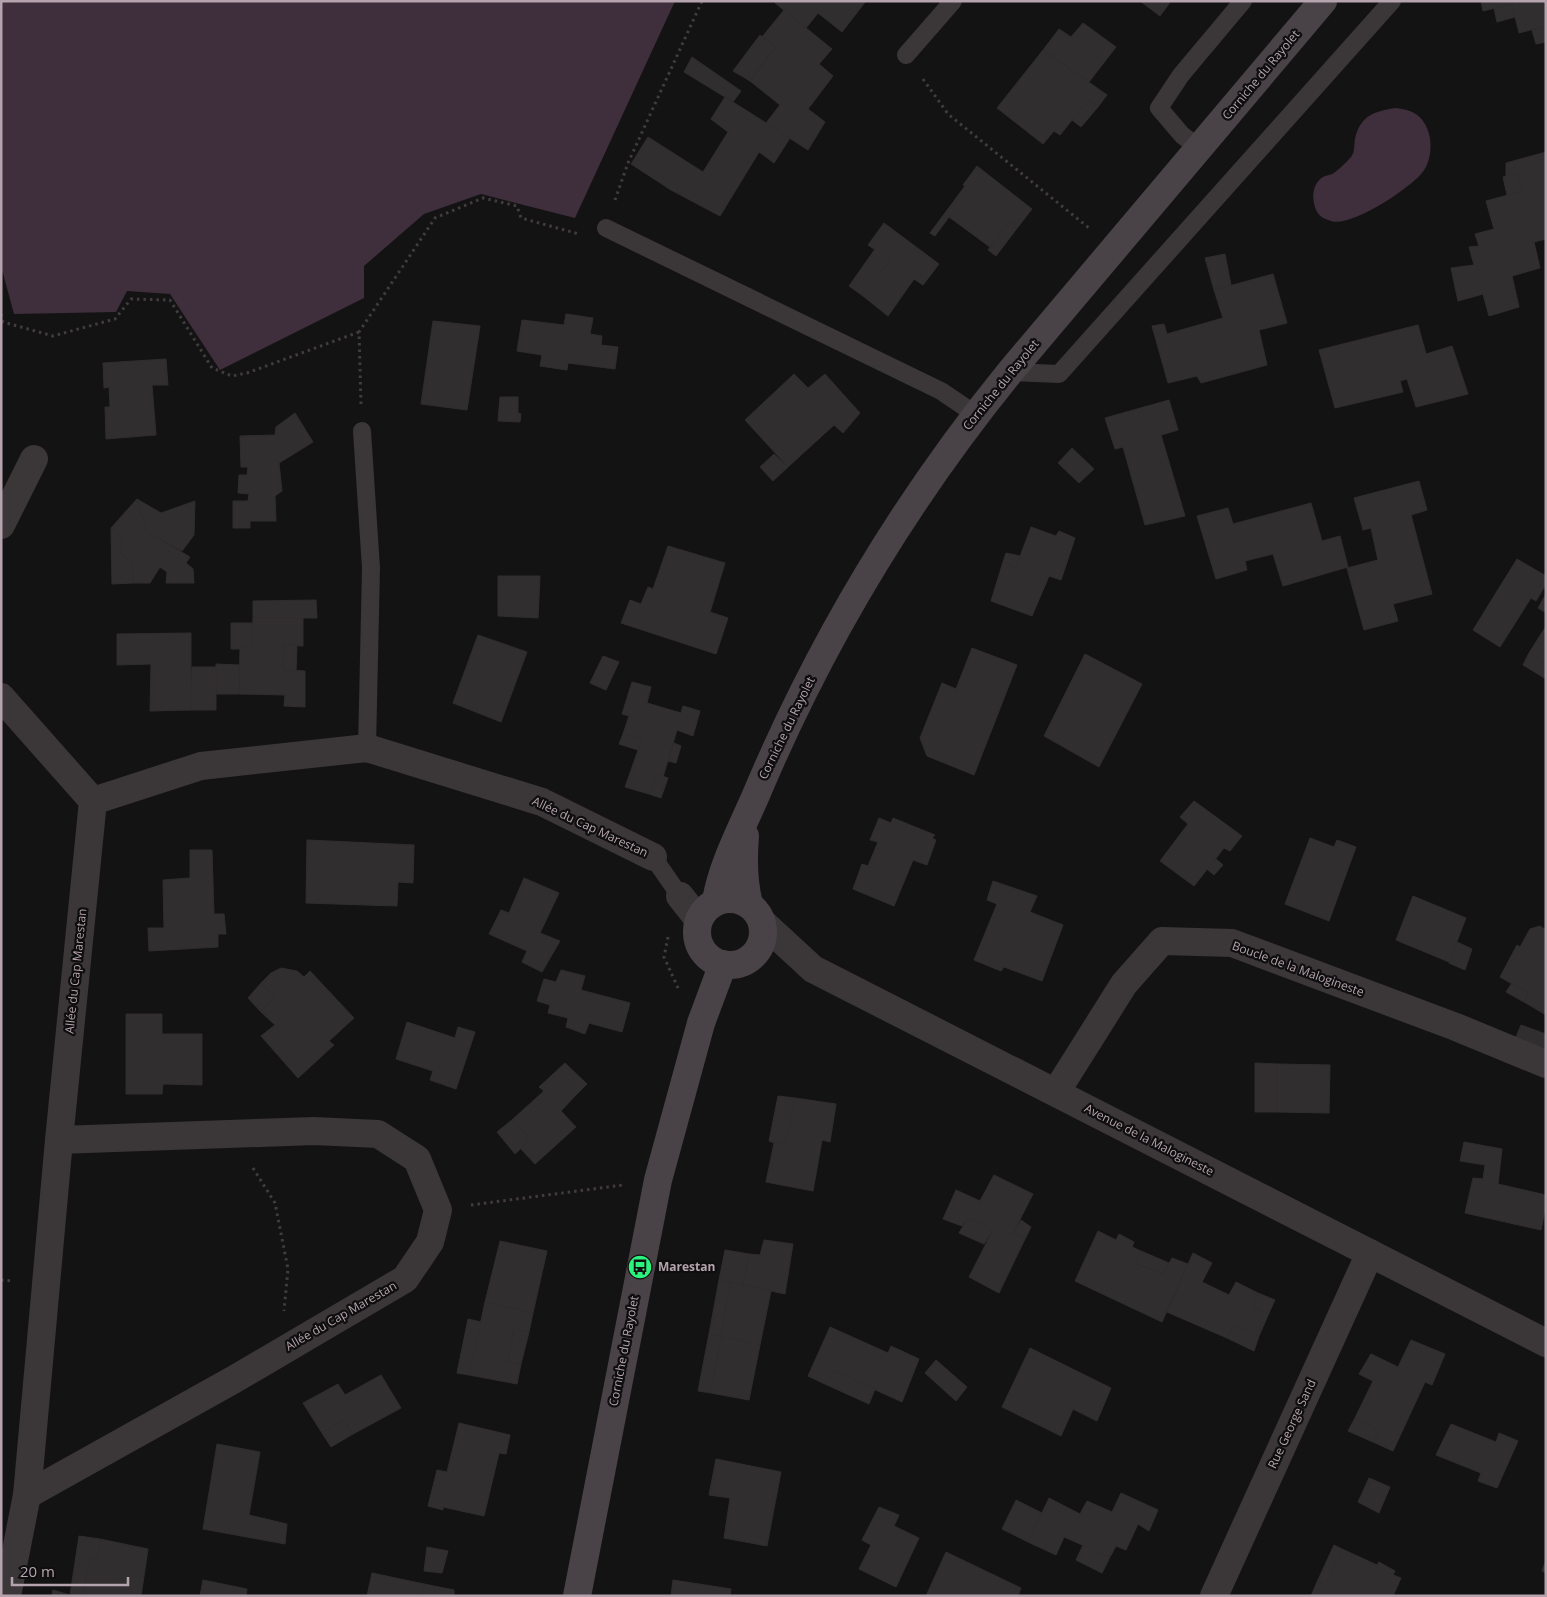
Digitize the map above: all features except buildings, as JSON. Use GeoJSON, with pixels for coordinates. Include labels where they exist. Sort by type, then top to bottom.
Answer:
{"type":"FeatureCollection","features":[{"type":"Feature","properties":{"kind":"main road","name":"Corniche du Rayolet"},"geometry":{"type":"LineString","coordinates":[[747,816],[743,861],[744,883],[764,934],[761,945],[755,954],[746,961],[735,965],[723,964],[714,961],[705,954],[697,936],[708,911],[719,883],[747,816],[769,764],[840,621],[880,555],[976,414],[1323,1]]}},
{"type":"Feature","properties":{"kind":"main road"},"geometry":{"type":"LineString","coordinates":[[708,911],[727,898],[738,900],[756,913]]}},
{"type":"Feature","properties":{"kind":"main road","name":"Corniche du Rayolet"},"geometry":{"type":"LineString","coordinates":[[576,1596],[658,1180],[701,1023],[723,964]]}},
{"type":"Feature","properties":{"kind":"street"},"geometry":{"type":"LineString","coordinates":[[1,525],[34,459]]}},
{"type":"Feature","properties":{"kind":"street"},"geometry":{"type":"LineString","coordinates":[[1,697],[93,801]]}},
{"type":"Feature","properties":{"kind":"street","name":"Allée du Cap Marestan"},"geometry":{"type":"LineString","coordinates":[[7,1596],[27,1494],[59,1140],[93,801],[201,766],[367,748],[542,802],[653,857]]}},
{"type":"Feature","properties":{"kind":"street","name":"Allée du Cap Marestan"},"geometry":{"type":"LineString","coordinates":[[680,896],[708,911]]}},
{"type":"Feature","properties":{"kind":"street","name":"Avenue de la Malogineste"},"geometry":{"type":"LineString","coordinates":[[756,913],[813,969],[1546,1343]]}},
{"type":"Feature","properties":{"kind":"street","name":"Boucle de la Malogineste"},"geometry":{"type":"LineString","coordinates":[[1057,1093],[1062,1081],[1124,984],[1162,942],[1232,943],[1456,1027],[1546,1064]]}},
{"type":"Feature","properties":{"kind":"street"},"geometry":{"type":"LineString","coordinates":[[59,1140],[314,1131],[378,1134],[417,1159],[438,1210]]}},
{"type":"Feature","properties":{"kind":"street","name":"Allée du Cap Marestan"},"geometry":{"type":"LineString","coordinates":[[27,1494],[280,1352],[405,1279],[430,1242],[438,1210]]}},
{"type":"Feature","properties":{"kind":"street","name":"Rue George Sand"},"geometry":{"type":"LineString","coordinates":[[1214,1596],[1370,1253]]}},
{"type":"Feature","properties":{"kind":"lane"},"geometry":{"type":"LineString","coordinates":[[906,56],[953,1]]}},
{"type":"Feature","properties":{"kind":"lane"},"geometry":{"type":"LineString","coordinates":[[1199,148],[1182,136],[1159,108],[1181,75],[1243,1]]}},
{"type":"Feature","properties":{"kind":"lane"},"geometry":{"type":"LineString","coordinates":[[1010,372],[1059,374],[1392,1]]}},
{"type":"Feature","properties":{"kind":"lane"},"geometry":{"type":"LineString","coordinates":[[606,228],[941,391],[976,414]]}},
{"type":"Feature","properties":{"kind":"lane"},"geometry":{"type":"LineString","coordinates":[[362,431],[372,568],[367,748]]}},
{"type":"Feature","properties":{"kind":"lane","name":"Allée du Cap Marestan"},"geometry":{"type":"LineString","coordinates":[[653,857],[680,896]]}},
{"type":"Feature","properties":{"kind":"path"},"geometry":{"type":"LineString","coordinates":[[362,431],[359,332],[435,218],[483,198],[517,206],[521,218],[585,236],[606,228],[628,163],[702,1]]}},
{"type":"Feature","properties":{"kind":"path"},"geometry":{"type":"LineString","coordinates":[[906,56],[948,114],[1090,228]]}},
{"type":"Feature","properties":{"kind":"path"},"geometry":{"type":"LineString","coordinates":[[1,314],[2,322],[53,336],[115,319],[131,299],[170,300],[212,368],[232,376],[247,373],[359,332]]}},
{"type":"Feature","properties":{"kind":"path"},"geometry":{"type":"LineString","coordinates":[[230,1134],[276,1203],[288,1269],[280,1352]]}},
{"type":"Feature","properties":{"kind":"path"},"geometry":{"type":"LineString","coordinates":[[438,1210],[658,1180]]}},
{"type":"Feature","properties":{"kind":"shaded area"},"geometry":{"type":"Polygon","coordinates":[[[1,1],[675,1],[575,218],[481,194],[424,214],[364,266],[364,298],[220,370],[170,294],[127,291],[116,312],[14,314],[1,266],[1,1]]]}},
{"type":"Feature","properties":{"kind":"shaded area"},"geometry":{"type":"Polygon","coordinates":[[[1396,108],[1414,113],[1426,125],[1429,133],[1430,150],[1429,159],[1422,173],[1393,197],[1365,213],[1340,222],[1322,217],[1316,210],[1313,200],[1314,188],[1320,179],[1334,173],[1351,157],[1354,151],[1357,131],[1364,120],[1375,113],[1396,108]]]}},
{"type":"Feature","properties":{"kind":"place","name":"Marestan"},"geometry":{"type":"Point","coordinates":[640,1267]}}]}
